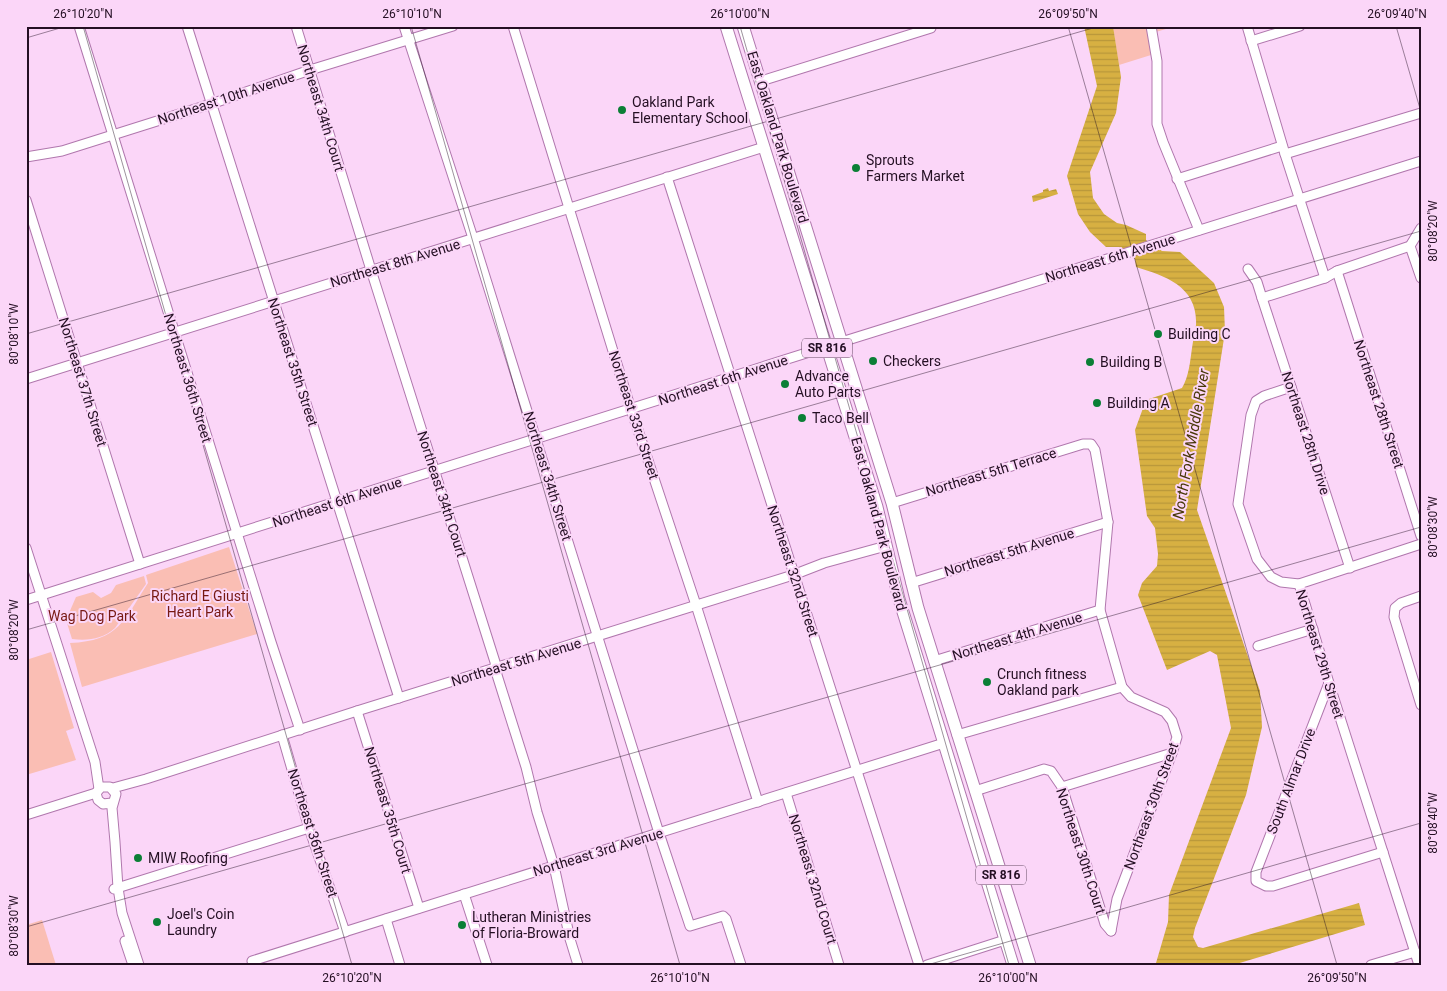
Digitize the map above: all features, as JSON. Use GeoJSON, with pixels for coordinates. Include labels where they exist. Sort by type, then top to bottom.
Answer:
{"type":"FeatureCollection","features":[{"type":"Feature","properties":{"kind":"main road","name":"East Oakland Park Boulevard"},"geometry":{"type":"LineString","coordinates":[[726,26],[877,507],[896,587],[914,649],[1013,965]]}},
{"type":"Feature","properties":{"kind":"main road","name":"East Oakland Park Boulevard"},"geometry":{"type":"LineString","coordinates":[[743,26],[892,503],[907,568],[934,661],[1029,962]]}},
{"type":"Feature","properties":{"kind":"main road"},"geometry":{"type":"LineString","coordinates":[[742,77],[752,82],[761,81]]}},
{"type":"Feature","properties":{"kind":"main road"},"geometry":{"type":"LineString","coordinates":[[753,111],[760,110],[766,112],[773,120]]}},
{"type":"Feature","properties":{"kind":"main road"},"geometry":{"type":"LineString","coordinates":[[886,546],[894,549],[907,568]]}},
{"type":"Feature","properties":{"kind":"main road"},"geometry":{"type":"LineString","coordinates":[[914,649],[929,661],[934,661]]}},
{"type":"Feature","properties":{"kind":"main road"},"geometry":{"type":"LineString","coordinates":[[944,743],[954,746],[964,758]]}},
{"type":"Feature","properties":{"kind":"main road"},"geometry":{"type":"LineString","coordinates":[[986,881],[995,889],[1006,891]]}},
{"type":"Feature","properties":{"kind":"main road"},"geometry":{"type":"LineString","coordinates":[[1005,940],[1016,943],[1029,962]]}},
{"type":"Feature","properties":{"kind":"street","name":"Northeast 36th Street"},"geometry":{"type":"LineString","coordinates":[[79,26],[300,730]]}},
{"type":"Feature","properties":{"kind":"street","name":"Northeast 35th Street"},"geometry":{"type":"LineString","coordinates":[[187,26],[399,698]]}},
{"type":"Feature","properties":{"kind":"street","name":"Northeast 34th Court"},"geometry":{"type":"LineString","coordinates":[[296,26],[526,767],[537,812],[554,866],[578,965]]}},
{"type":"Feature","properties":{"kind":"street","name":"Northeast 34th Street"},"geometry":{"type":"LineString","coordinates":[[404,26],[473,238],[659,833],[690,926],[723,916],[726,919],[741,965]]}},
{"type":"Feature","properties":{"kind":"street","name":"Northeast 10th Avenue"},"geometry":{"type":"LineString","coordinates":[[26,158],[62,151],[211,104],[310,70],[453,26]]}},
{"type":"Feature","properties":{"kind":"street","name":"Northeast 33rd Street"},"geometry":{"type":"LineString","coordinates":[[513,26],[631,409],[696,605],[758,802]]}},
{"type":"Feature","properties":{"kind":"street"},"geometry":{"type":"LineString","coordinates":[[1151,26],[1157,61],[1157,124],[1177,179],[1199,230]]}},
{"type":"Feature","properties":{"kind":"street"},"geometry":{"type":"LineString","coordinates":[[1247,26],[1284,150],[1326,278]]}},
{"type":"Feature","properties":{"kind":"street"},"geometry":{"type":"LineString","coordinates":[[1251,41],[1300,26]]}},
{"type":"Feature","properties":{"kind":"street"},"geometry":{"type":"LineString","coordinates":[[761,81],[931,28]]}},
{"type":"Feature","properties":{"kind":"street"},"geometry":{"type":"LineString","coordinates":[[1177,179],[1421,113]]}},
{"type":"Feature","properties":{"kind":"street","name":"Northeast 8th Avenue"},"geometry":{"type":"LineString","coordinates":[[26,379],[764,147]]}},
{"type":"Feature","properties":{"kind":"street","name":"Northeast 6th Avenue"},"geometry":{"type":"LineString","coordinates":[[26,600],[842,342],[1421,162]]}},
{"type":"Feature","properties":{"kind":"street","name":"Northeast 32nd Street"},"geometry":{"type":"LineString","coordinates":[[667,178],[919,965]]}},
{"type":"Feature","properties":{"kind":"street","name":"Northeast 37th Street"},"geometry":{"type":"LineString","coordinates":[[26,200],[140,564]]}},
{"type":"Feature","properties":{"kind":"street"},"geometry":{"type":"LineString","coordinates":[[1248,269],[1257,282],[1262,298],[1326,278],[1337,271],[1410,246],[1421,228]]}},
{"type":"Feature","properties":{"kind":"street"},"geometry":{"type":"LineString","coordinates":[[1410,246],[1421,278]]}},
{"type":"Feature","properties":{"kind":"street","name":"Northeast 28th Street"},"geometry":{"type":"LineString","coordinates":[[1337,271],[1421,536]]}},
{"type":"Feature","properties":{"kind":"street","name":"Northeast 28th Drive"},"geometry":{"type":"LineString","coordinates":[[1262,298],[1350,568]]}},
{"type":"Feature","properties":{"kind":"street","name":"Northeast 29th Street"},"geometry":{"type":"LineString","coordinates":[[1291,387],[1264,396],[1256,401],[1251,415],[1238,504],[1257,559],[1271,577],[1281,582],[1299,584],[1419,965]]}},
{"type":"Feature","properties":{"kind":"street","name":"Northeast 5th Terrace"},"geometry":{"type":"LineString","coordinates":[[892,503],[1083,444],[1091,444],[1096,454],[1108,522]]}},
{"type":"Feature","properties":{"kind":"street"},"geometry":{"type":"LineString","coordinates":[[957,735],[1122,687],[1100,610],[1108,522]]}},
{"type":"Feature","properties":{"kind":"street","name":"Northeast 5th Avenue"},"geometry":{"type":"LineString","coordinates":[[911,583],[1108,522]]}},
{"type":"Feature","properties":{"kind":"street"},"geometry":{"type":"LineString","coordinates":[[1299,584],[1421,544]]}},
{"type":"Feature","properties":{"kind":"street","name":"Northeast 5th Avenue"},"geometry":{"type":"LineString","coordinates":[[26,815],[71,802],[75,799],[105,795],[146,779],[357,711],[824,563],[886,546]]}},
{"type":"Feature","properties":{"kind":"street"},"geometry":{"type":"LineString","coordinates":[[26,548],[105,795],[118,919],[133,965]]}},
{"type":"Feature","properties":{"kind":"street"},"geometry":{"type":"LineString","coordinates":[[1421,596],[1401,602],[1395,608],[1394,617],[1417,681],[1421,705]]}},
{"type":"Feature","properties":{"kind":"street","name":"Northeast 4th Avenue"},"geometry":{"type":"LineString","coordinates":[[934,661],[1100,610]]}},
{"type":"Feature","properties":{"kind":"street"},"geometry":{"type":"LineString","coordinates":[[1258,646],[1313,628]]}},
{"type":"Feature","properties":{"kind":"street","name":"South Almar Drive"},"geometry":{"type":"LineString","coordinates":[[1329,683],[1256,872],[1256,881],[1266,886],[1273,886],[1383,852]]}},
{"type":"Feature","properties":{"kind":"street","name":"Northeast 30th Street"},"geometry":{"type":"LineString","coordinates":[[1111,931],[1117,899],[1177,737],[1172,721],[1165,712],[1131,697],[1122,687]]}},
{"type":"Feature","properties":{"kind":"street","name":"Northeast 35th Court"},"geometry":{"type":"LineString","coordinates":[[357,711],[419,908]]}},
{"type":"Feature","properties":{"kind":"street","name":"Northeast 36th Street"},"geometry":{"type":"LineString","coordinates":[[282,735],[309,828],[345,932]]}},
{"type":"Feature","properties":{"kind":"street","name":"Northeast 3rd Avenue"},"geometry":{"type":"LineString","coordinates":[[252,961],[944,743]]}},
{"type":"Feature","properties":{"kind":"street"},"geometry":{"type":"LineString","coordinates":[[1062,787],[1172,753]]}},
{"type":"Feature","properties":{"kind":"street","name":"Northeast 30th Court"},"geometry":{"type":"LineString","coordinates":[[975,791],[1044,769],[1051,771],[1062,787],[1105,924],[1111,931]]}},
{"type":"Feature","properties":{"kind":"street","name":"Northeast 32nd Court"},"geometry":{"type":"LineString","coordinates":[[786,793],[839,965]]}},
{"type":"Feature","properties":{"kind":"street"},"geometry":{"type":"LineString","coordinates":[[115,889],[309,828]]}},
{"type":"Feature","properties":{"kind":"street"},"geometry":{"type":"LineString","coordinates":[[115,889],[139,965]]}},
{"type":"Feature","properties":{"kind":"street"},"geometry":{"type":"LineString","coordinates":[[464,894],[487,965]]}},
{"type":"Feature","properties":{"kind":"street"},"geometry":{"type":"LineString","coordinates":[[386,919],[400,965]]}},
{"type":"Feature","properties":{"kind":"street"},"geometry":{"type":"LineString","coordinates":[[927,965],[1005,940]]}},
{"type":"Feature","properties":{"kind":"street"},"geometry":{"type":"LineString","coordinates":[[1371,965],[1415,952]]}},
{"type":"Feature","properties":{"kind":"green space"},"geometry":{"type":"Polygon","coordinates":[[[1113,26],[1176,26],[1149,34],[1151,55],[1119,65],[1113,26]]]}},
{"type":"Feature","properties":{"kind":"green space","name":"Richard E Giusti Heart Park"},"geometry":{"type":"Polygon","coordinates":[[[229,547],[257,634],[82,687],[70,643],[99,638],[110,633],[118,626],[133,608],[148,583],[146,575],[229,547]]]}},
{"type":"Feature","properties":{"kind":"green space","name":"Wag Dog Park"},"geometry":{"type":"Polygon","coordinates":[[[144,576],[146,584],[115,628],[105,635],[95,638],[84,640],[72,639],[66,620],[76,597],[93,592],[101,598],[111,593],[116,585],[144,576]]]}},
{"type":"Feature","properties":{"kind":"green space"},"geometry":{"type":"Polygon","coordinates":[[[51,652],[74,728],[66,731],[76,760],[26,775],[26,660],[51,652]]]}},
{"type":"Feature","properties":{"kind":"green space"},"geometry":{"type":"Polygon","coordinates":[[[42,920],[56,965],[26,965],[26,925],[42,920]]]}},
{"type":"Feature","properties":{"kind":"water","name":"North Fork Middle River"},"geometry":{"type":"Polygon","coordinates":[[[1084,26],[1113,26],[1121,77],[1116,113],[1090,172],[1093,198],[1104,214],[1117,223],[1146,234],[1146,240],[1162,251],[1180,252],[1214,283],[1224,307],[1225,332],[1197,510],[1260,691],[1262,727],[1246,795],[1193,937],[1198,947],[1203,948],[1359,903],[1365,925],[1233,965],[1154,965],[1168,922],[1169,895],[1231,728],[1217,655],[1210,651],[1167,670],[1138,595],[1142,583],[1157,566],[1158,554],[1155,528],[1147,516],[1135,430],[1146,400],[1182,388],[1189,369],[1196,328],[1195,312],[1192,301],[1178,285],[1169,279],[1136,267],[1135,259],[1119,247],[1106,247],[1090,232],[1078,214],[1067,176],[1097,86],[1084,26]]]}},
{"type":"Feature","properties":{"kind":"water"},"geometry":{"type":"Polygon","coordinates":[[[1048,188],[1049,191],[1056,189],[1058,194],[1033,202],[1032,196],[1048,188]]]}},
{"type":"Feature","properties":{"kind":"place","name":"Oakland Park Elementary School"},"geometry":{"type":"Point","coordinates":[622,110]}},
{"type":"Feature","properties":{"kind":"place","name":"Sprouts Farmers Market"},"geometry":{"type":"Point","coordinates":[856,168]}},
{"type":"Feature","properties":{"kind":"place","name":"Building C"},"geometry":{"type":"Point","coordinates":[1158,334]}},
{"type":"Feature","properties":{"kind":"place","name":"Checkers"},"geometry":{"type":"Point","coordinates":[873,361]}},
{"type":"Feature","properties":{"kind":"place","name":"Building B"},"geometry":{"type":"Point","coordinates":[1090,362]}},
{"type":"Feature","properties":{"kind":"place","name":"Advance Auto Parts"},"geometry":{"type":"Point","coordinates":[785,384]}},
{"type":"Feature","properties":{"kind":"place","name":"Building A"},"geometry":{"type":"Point","coordinates":[1097,403]}},
{"type":"Feature","properties":{"kind":"place","name":"Taco Bell"},"geometry":{"type":"Point","coordinates":[802,418]}},
{"type":"Feature","properties":{"kind":"place","name":"Crunch fitness Oakland park"},"geometry":{"type":"Point","coordinates":[987,682]}},
{"type":"Feature","properties":{"kind":"place","name":"MIW Roofing"},"geometry":{"type":"Point","coordinates":[138,858]}},
{"type":"Feature","properties":{"kind":"place","name":"Joel's Coin Laundry"},"geometry":{"type":"Point","coordinates":[157,922]}},
{"type":"Feature","properties":{"kind":"place","name":"Lutheran Ministries of Floria-Broward"},"geometry":{"type":"Point","coordinates":[462,925]}}]}
